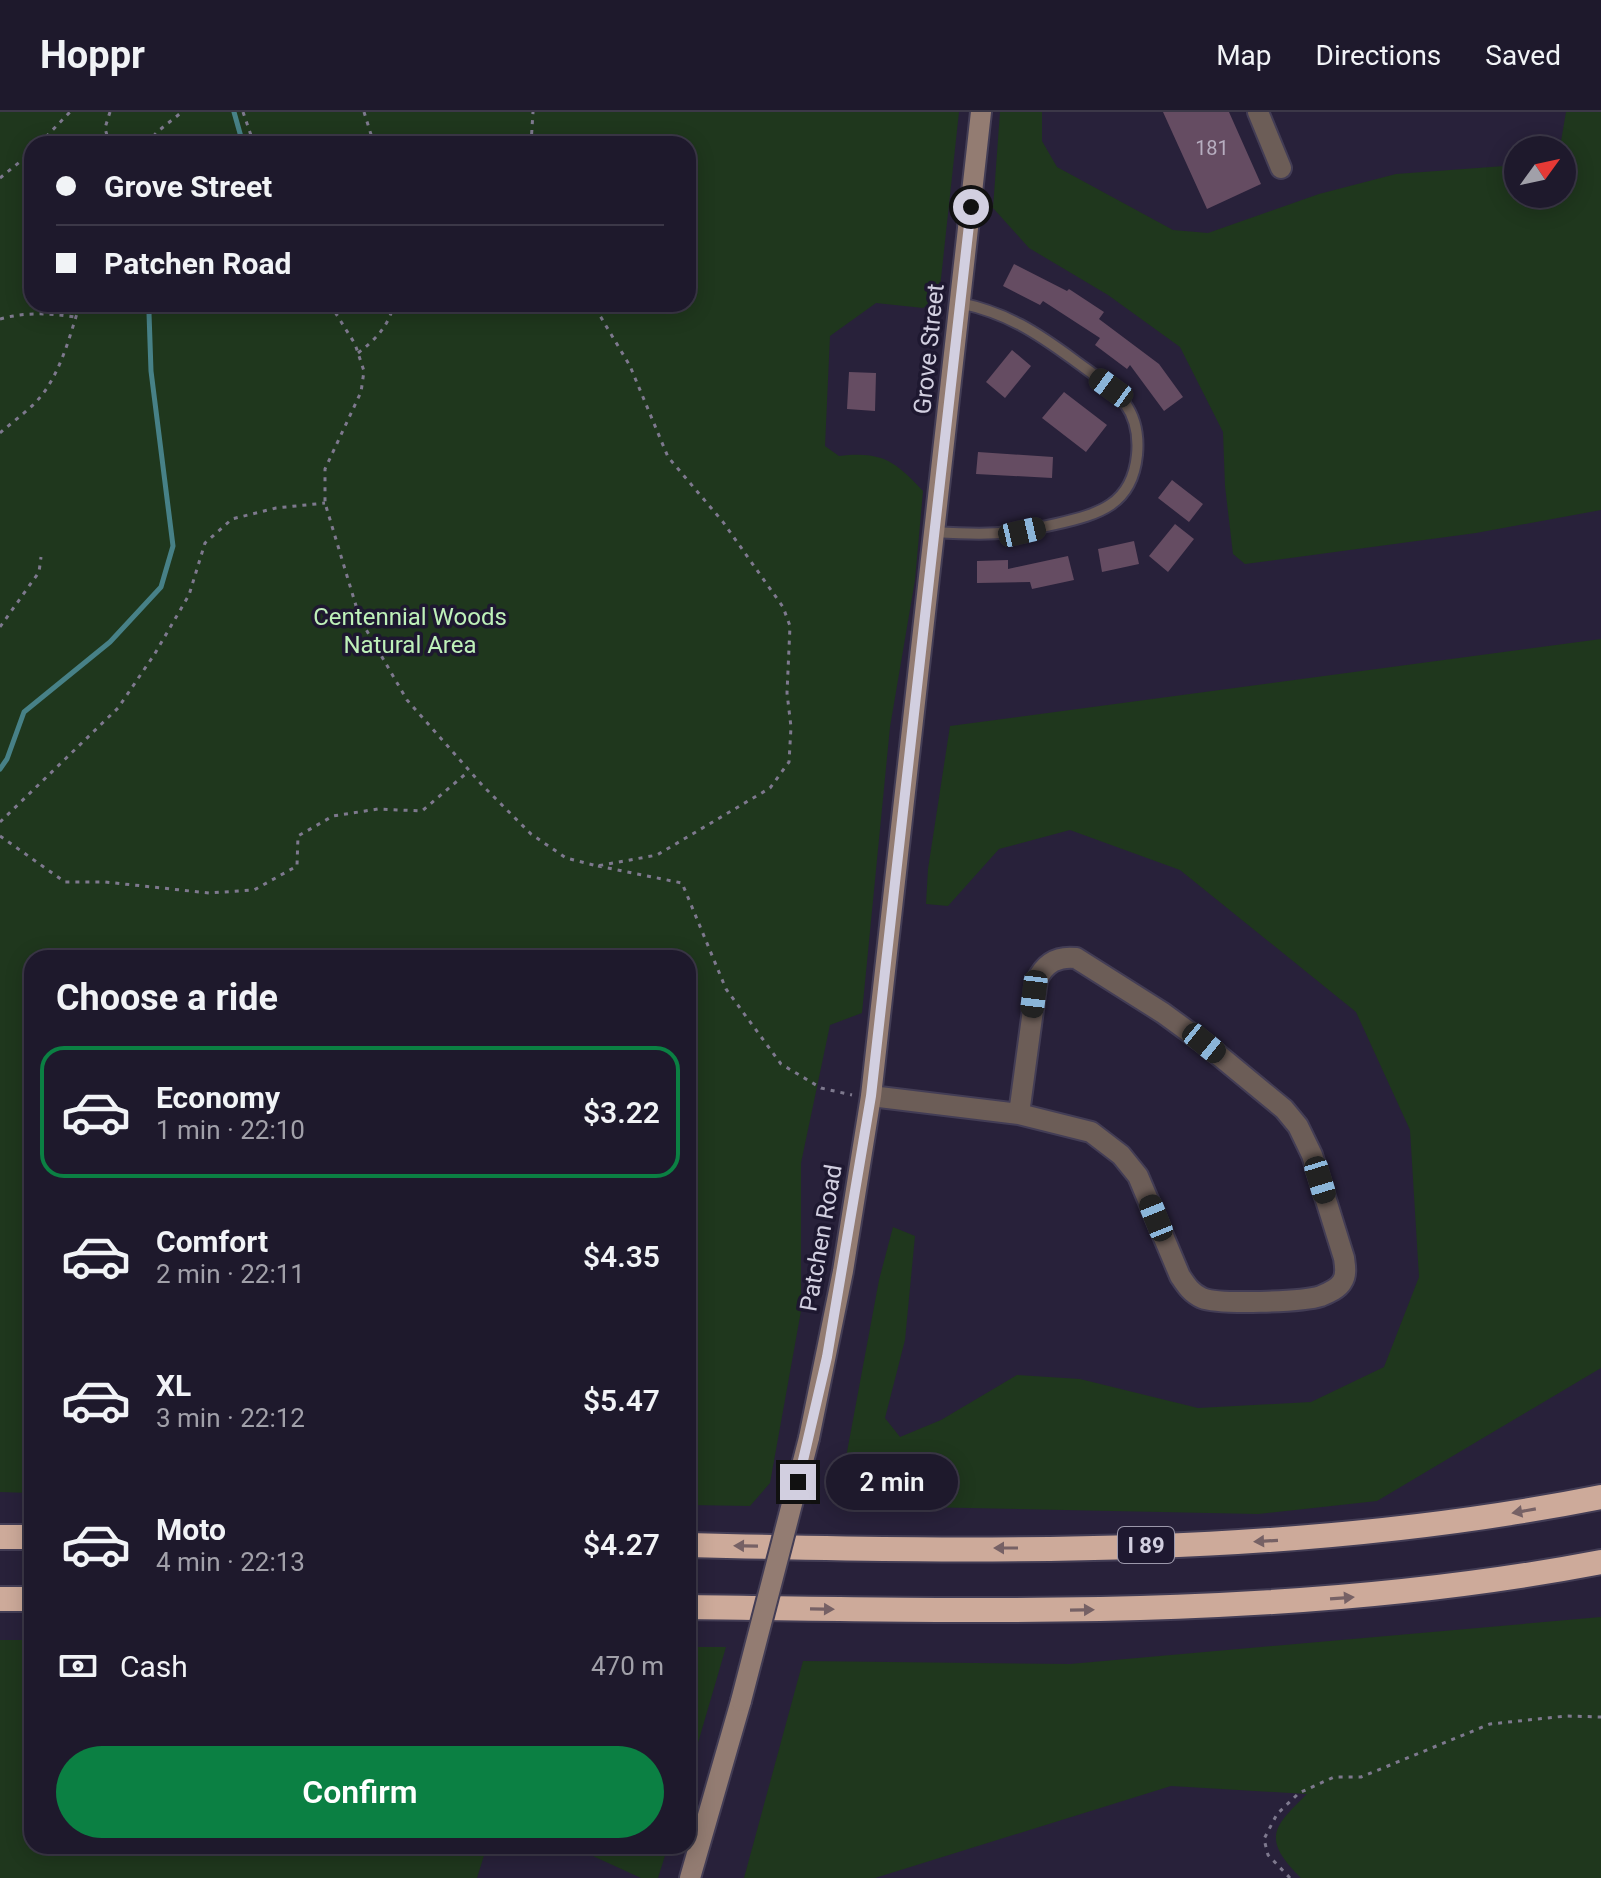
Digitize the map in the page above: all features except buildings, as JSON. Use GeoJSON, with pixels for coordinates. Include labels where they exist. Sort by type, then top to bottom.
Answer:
{"type":"FeatureCollection","features":[{"type":"Feature","properties":{"kind":"highway","name":"I 89"},"geometry":{"type":"LineString","coordinates":[[696,1545],[1090,1549],[1266,1541],[1444,1524],[1601,1497]]}},
{"type":"Feature","properties":{"kind":"highway"},"geometry":{"type":"LineString","coordinates":[[0,1537],[24,1537]]}},
{"type":"Feature","properties":{"kind":"highway"},"geometry":{"type":"LineString","coordinates":[[696,1607],[1006,1611],[1241,1606],[1421,1591],[1601,1562]]}},
{"type":"Feature","properties":{"kind":"highway"},"geometry":{"type":"LineString","coordinates":[[0,1599],[24,1599]]}},
{"type":"Feature","properties":{"kind":"street","name":"Grove Street"},"geometry":{"type":"LineString","coordinates":[[927,592],[981,112]]}},
{"type":"Feature","properties":{"kind":"street"},"geometry":{"type":"LineString","coordinates":[[1258,112],[1281,168]]}},
{"type":"Feature","properties":{"kind":"street","name":"Patchen Road"},"geometry":{"type":"LineString","coordinates":[[690,1878],[741,1701],[809,1438],[843,1271],[871,1096],[927,592]]}},
{"type":"Feature","properties":{"kind":"street"},"geometry":{"type":"LineString","coordinates":[[871,1096],[1019,1114],[1091,1132],[1121,1155],[1138,1176],[1180,1276],[1197,1295],[1215,1301],[1310,1298],[1329,1292],[1342,1283],[1345,1267],[1340,1243],[1312,1155],[1292,1118],[1204,1043],[1129,989],[1076,958],[1051,962],[1037,980],[1019,1114]]}},
{"type":"Feature","properties":{"kind":"lane"},"geometry":{"type":"LineString","coordinates":[[935,532],[1002,535],[1091,515],[1111,505],[1122,495],[1133,474],[1137,453],[1135,419],[1125,401],[1111,388],[1019,322],[996,311],[960,303]]}},
{"type":"Feature","properties":{"kind":"path"},"geometry":{"type":"LineString","coordinates":[[47,136],[70,112]]}},
{"type":"Feature","properties":{"kind":"path"},"geometry":{"type":"LineString","coordinates":[[107,136],[105,128],[110,112]]}},
{"type":"Feature","properties":{"kind":"path"},"geometry":{"type":"LineString","coordinates":[[154,136],[182,112]]}},
{"type":"Feature","properties":{"kind":"path"},"geometry":{"type":"LineString","coordinates":[[243,112],[251,136]]}},
{"type":"Feature","properties":{"kind":"path"},"geometry":{"type":"LineString","coordinates":[[364,112],[372,136]]}},
{"type":"Feature","properties":{"kind":"path"},"geometry":{"type":"LineString","coordinates":[[532,136],[533,112]]}},
{"type":"Feature","properties":{"kind":"path"},"geometry":{"type":"LineString","coordinates":[[0,178],[24,158]]}},
{"type":"Feature","properties":{"kind":"path"},"geometry":{"type":"LineString","coordinates":[[0,433],[35,403],[49,385],[78,312]]}},
{"type":"Feature","properties":{"kind":"path"},"geometry":{"type":"LineString","coordinates":[[335,312],[358,353],[364,371],[361,392],[325,469],[325,503],[360,619],[407,700],[469,771],[531,834],[566,858],[682,883],[726,989],[781,1064],[821,1088],[862,1097],[871,1096]]}},
{"type":"Feature","properties":{"kind":"path"},"geometry":{"type":"LineString","coordinates":[[358,353],[378,337],[392,312]]}},
{"type":"Feature","properties":{"kind":"path"},"geometry":{"type":"LineString","coordinates":[[597,866],[657,855],[770,788],[789,762],[791,727],[787,693],[790,626],[783,607],[723,522],[668,457],[630,366],[598,312]]}},
{"type":"Feature","properties":{"kind":"path"},"geometry":{"type":"LineString","coordinates":[[0,319],[19,314],[54,313],[76,318]]}},
{"type":"Feature","properties":{"kind":"path"},"geometry":{"type":"LineString","coordinates":[[0,822],[118,708],[189,595],[205,543],[232,519],[276,508],[325,503]]}},
{"type":"Feature","properties":{"kind":"path"},"geometry":{"type":"LineString","coordinates":[[0,627],[39,572],[41,557]]}},
{"type":"Feature","properties":{"kind":"path"},"geometry":{"type":"LineString","coordinates":[[0,836],[65,882],[105,882],[209,893],[254,890],[297,866],[298,836],[333,816],[378,809],[422,811],[469,771]]}},
{"type":"Feature","properties":{"kind":"path"},"geometry":{"type":"LineString","coordinates":[[1290,1878],[1268,1855],[1264,1839],[1277,1814],[1299,1793],[1334,1777],[1361,1777],[1490,1724],[1566,1716],[1601,1717]]}},
{"type":"Feature","properties":{"kind":"green space","name":"Centennial Woods Natural Area"},"geometry":{"type":"Polygon","coordinates":[[[0,112],[959,112],[939,297],[923,308],[876,303],[830,336],[825,446],[839,456],[866,455],[887,460],[923,491],[915,580],[890,727],[862,1013],[830,1025],[801,1163],[801,1311],[770,1483],[750,1506],[696,1505],[696,950],[24,950],[24,1493],[0,1492],[0,112]]]}},
{"type":"Feature","properties":{"kind":"green space"},"geometry":{"type":"Polygon","coordinates":[[[1000,112],[1042,112],[1042,141],[1057,167],[1173,230],[1208,233],[1319,194],[1396,174],[1504,166],[1504,208],[1576,208],[1576,136],[1562,136],[1566,112],[1601,112],[1601,510],[1476,533],[1245,564],[1233,554],[1225,486],[1223,432],[1180,347],[1108,295],[1029,248],[993,208],[1000,112]]]}},
{"type":"Feature","properties":{"kind":"green space"},"geometry":{"type":"Polygon","coordinates":[[[1601,639],[1601,1368],[1377,1501],[1258,1514],[872,1506],[854,1493],[844,1468],[879,1280],[893,1227],[915,1236],[905,1340],[885,1418],[900,1437],[941,1420],[1017,1375],[1080,1379],[1198,1408],[1311,1402],[1384,1367],[1419,1277],[1410,1130],[1356,1012],[1180,870],[1070,830],[999,849],[948,906],[926,904],[928,869],[950,726],[1601,639]]]}},
{"type":"Feature","properties":{"kind":"green space"},"geometry":{"type":"Polygon","coordinates":[[[1601,1617],[1601,1878],[1301,1878],[1281,1853],[1276,1834],[1279,1825],[1307,1794],[1171,1786],[875,1878],[744,1878],[803,1661],[1070,1664],[1601,1617]]]}},
{"type":"Feature","properties":{"kind":"green space"},"geometry":{"type":"Polygon","coordinates":[[[0,1640],[24,1640],[24,1854],[484,1854],[477,1878],[0,1878],[0,1640]]]}},
{"type":"Feature","properties":{"kind":"green space"},"geometry":{"type":"Polygon","coordinates":[[[696,1647],[726,1647],[696,1750],[696,1647]]]}},
{"type":"Feature","properties":{"kind":"green space"},"geometry":{"type":"Polygon","coordinates":[[[588,1854],[666,1854],[658,1878],[641,1878],[588,1854]]]}},
{"type":"Feature","properties":{"kind":"waterway"},"geometry":{"type":"LineString","coordinates":[[234,112],[241,136]]}},
{"type":"Feature","properties":{"kind":"waterway"},"geometry":{"type":"LineString","coordinates":[[0,769],[7,759],[24,712],[110,642],[161,587],[173,546],[151,371],[149,312]]}},
{"type":"Feature","properties":{"kind":"route"},"geometry":{"type":"LineString","coordinates":[[798,1482],[827,1357],[871,1096],[971,207]]}}]}
